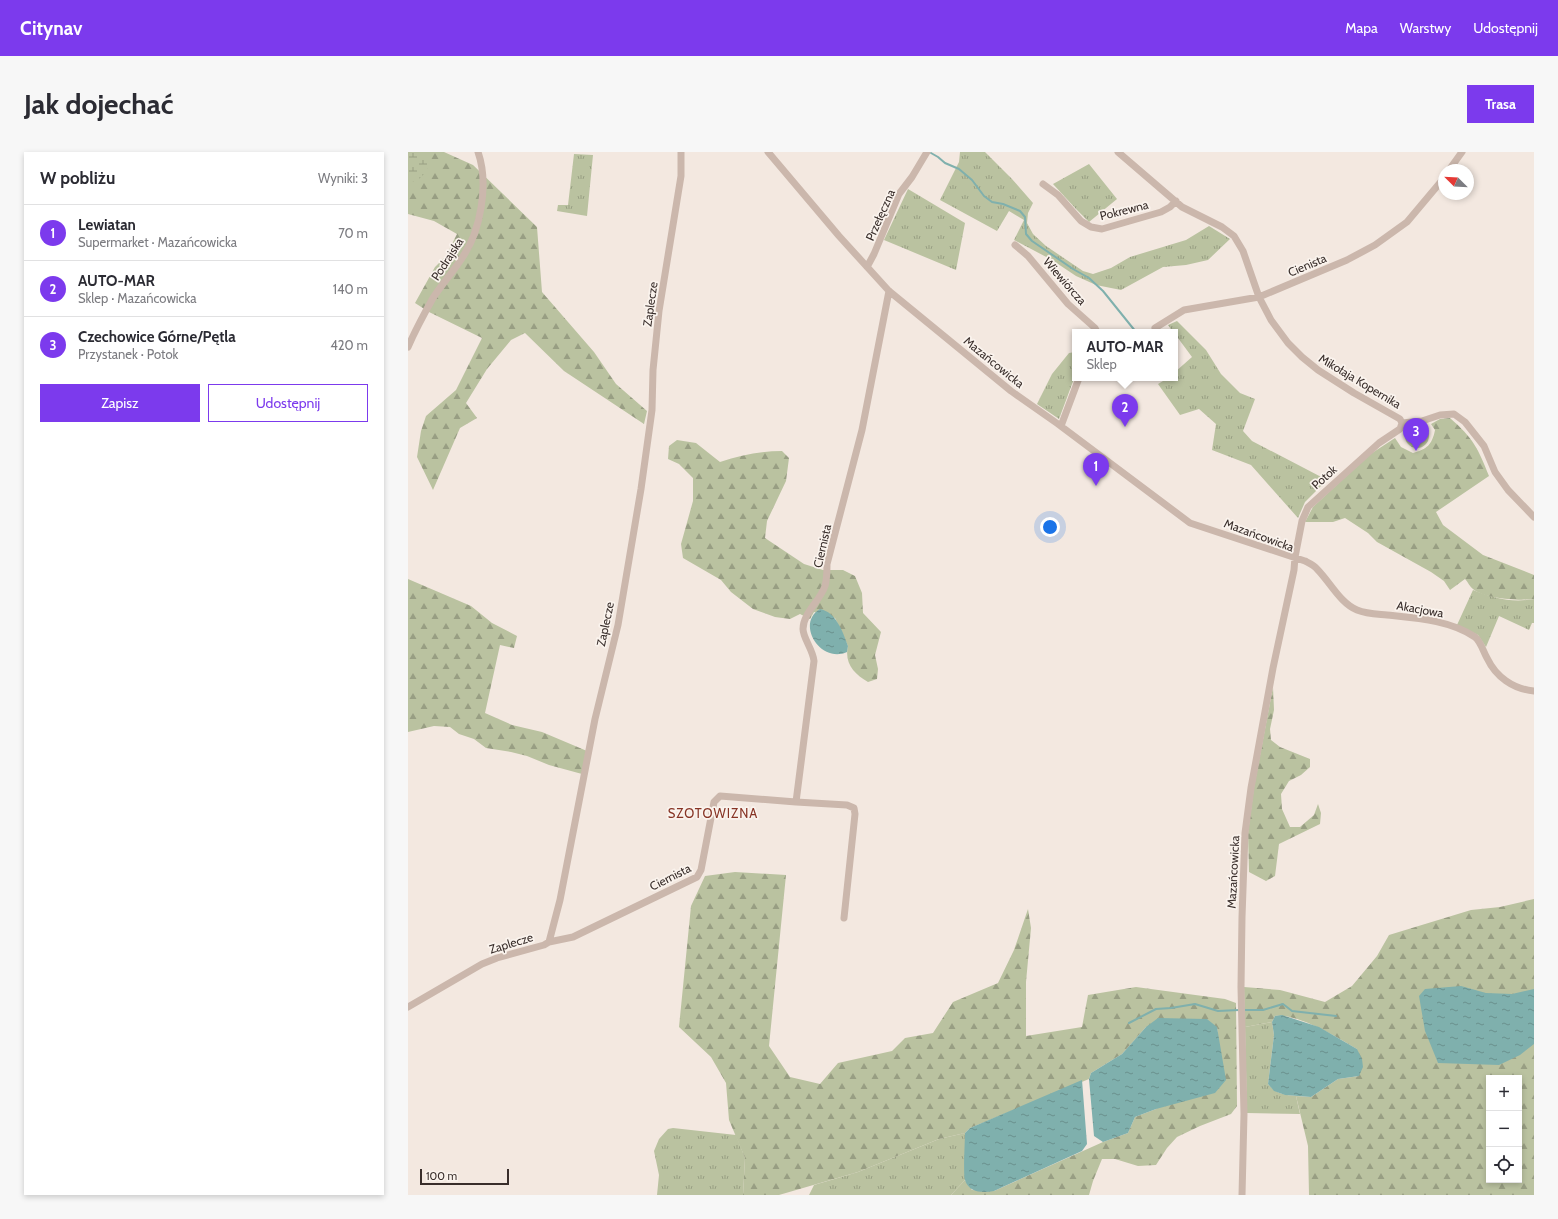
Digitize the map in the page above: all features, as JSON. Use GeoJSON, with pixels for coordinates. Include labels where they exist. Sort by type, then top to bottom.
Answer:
{"type":"FeatureCollection","features":[{"type":"Feature","properties":{"kind":"street","name":"Podrajska"},"geometry":{"type":"LineString","coordinates":[[408,347],[433,298],[463,258],[472,240],[484,189],[483,168],[478,152]]}},
{"type":"Feature","properties":{"kind":"street","name":"Zaplecze"},"geometry":{"type":"LineString","coordinates":[[408,1007],[482,964],[497,958],[544,945],[549,942],[560,900],[595,719],[618,625],[652,410],[652,370],[681,176],[681,152]]}},
{"type":"Feature","properties":{"kind":"street","name":"Mazańcowicka"},"geometry":{"type":"LineString","coordinates":[[768,152],[889,291],[1011,391],[1061,426],[1190,523],[1295,557],[1294,570],[1273,668],[1252,780],[1245,833],[1242,925],[1244,1114],[1242,1195]]}},
{"type":"Feature","properties":{"kind":"street","name":"Przełęczna"},"geometry":{"type":"LineString","coordinates":[[867,267],[900,194],[927,152]]}},
{"type":"Feature","properties":{"kind":"street","name":"Mikołaja Kopernika"},"geometry":{"type":"LineString","coordinates":[[1118,152],[1182,207],[1222,227],[1234,236],[1243,251],[1259,297],[1271,320],[1288,343],[1302,357],[1336,382],[1396,416],[1402,423]]}},
{"type":"Feature","properties":{"kind":"street"},"geometry":{"type":"LineString","coordinates":[[1453,164],[1462,152]]}},
{"type":"Feature","properties":{"kind":"street","name":"Pokrewna"},"geometry":{"type":"LineString","coordinates":[[1043,184],[1058,195],[1081,222],[1091,227],[1102,229],[1161,212],[1170,207],[1176,201]]}},
{"type":"Feature","properties":{"kind":"street","name":"Cienista"},"geometry":{"type":"LineString","coordinates":[[1155,328],[1184,310],[1259,297],[1347,260],[1375,245],[1407,222],[1438,185]]}},
{"type":"Feature","properties":{"kind":"street","name":"Wiewiórcza"},"geometry":{"type":"LineString","coordinates":[[1015,245],[1028,256],[1071,307],[1096,329]]}},
{"type":"Feature","properties":{"kind":"street","name":"Ciernista"},"geometry":{"type":"LineString","coordinates":[[796,802],[814,661],[813,653],[802,631],[804,620],[815,605],[825,586],[827,564],[862,430],[889,291]]}},
{"type":"Feature","properties":{"kind":"street"},"geometry":{"type":"LineString","coordinates":[[1061,426],[1078,381]]}},
{"type":"Feature","properties":{"kind":"street"},"geometry":{"type":"LineString","coordinates":[[1402,423],[1422,421],[1440,415],[1454,414],[1465,422],[1484,446],[1495,472],[1508,490],[1534,517]]}},
{"type":"Feature","properties":{"kind":"street","name":"Potok"},"geometry":{"type":"LineString","coordinates":[[1295,557],[1302,521],[1308,507],[1379,443],[1397,432],[1402,423]]}},
{"type":"Feature","properties":{"kind":"street","name":"Akacjowa"},"geometry":{"type":"LineString","coordinates":[[1295,557],[1316,567],[1343,599],[1356,609],[1364,612],[1439,622],[1460,629],[1476,638],[1494,671],[1505,681],[1526,690],[1534,691]]}},
{"type":"Feature","properties":{"kind":"street","name":"Ciernista"},"geometry":{"type":"LineString","coordinates":[[549,942],[572,937],[697,877],[701,870],[714,802],[720,796],[796,802],[847,804],[854,808],[855,814],[844,918]]}},
{"type":"Feature","properties":{"kind":"green space"},"geometry":{"type":"Polygon","coordinates":[[[408,152],[444,152],[473,165],[537,227],[542,292],[594,352],[616,384],[647,411],[644,424],[564,371],[525,333],[511,340],[487,369],[466,403],[477,418],[460,428],[433,490],[417,457],[421,431],[426,416],[456,390],[482,338],[429,312],[415,303],[435,267],[446,256],[457,234],[434,221],[408,214],[408,152]]]}},
{"type":"Feature","properties":{"kind":"green space"},"geometry":{"type":"Polygon","coordinates":[[[408,152],[413,152],[429,162],[427,171],[416,182],[408,180],[408,152]]]}},
{"type":"Feature","properties":{"kind":"green space"},"geometry":{"type":"Polygon","coordinates":[[[960,152],[985,152],[1033,203],[1028,213],[1027,223],[1033,234],[1046,246],[1083,271],[1093,274],[1111,268],[1130,257],[1186,240],[1209,226],[1230,239],[1208,260],[1186,265],[1163,267],[1121,290],[1096,285],[1076,276],[1052,260],[1014,240],[1024,220],[1009,211],[997,231],[940,200],[959,162],[960,152]]]}},
{"type":"Feature","properties":{"kind":"green space"},"geometry":{"type":"Polygon","coordinates":[[[574,154],[593,155],[587,216],[557,211],[558,205],[568,205],[574,154]]]}},
{"type":"Feature","properties":{"kind":"green space"},"geometry":{"type":"Polygon","coordinates":[[[1089,164],[1117,199],[1089,222],[1053,184],[1089,164]]]}},
{"type":"Feature","properties":{"kind":"green space"},"geometry":{"type":"Polygon","coordinates":[[[908,189],[965,223],[956,270],[884,240],[908,189]]]}},
{"type":"Feature","properties":{"kind":"green space"},"geometry":{"type":"Polygon","coordinates":[[[1177,321],[1206,350],[1221,374],[1240,393],[1255,399],[1243,431],[1252,441],[1327,480],[1305,502],[1298,518],[1251,465],[1212,450],[1216,424],[1199,409],[1180,415],[1158,384],[1163,381],[1178,381],[1178,369],[1192,357],[1178,338],[1178,329],[1171,329],[1168,325],[1177,321]]]}},
{"type":"Feature","properties":{"kind":"green space"},"geometry":{"type":"Polygon","coordinates":[[[1072,352],[1073,381],[1059,419],[1037,404],[1052,374],[1069,353],[1072,352]]]}},
{"type":"Feature","properties":{"kind":"green space"},"geometry":{"type":"Polygon","coordinates":[[[1450,418],[1470,438],[1482,458],[1489,476],[1436,512],[1443,525],[1483,555],[1534,575],[1534,599],[1520,600],[1485,595],[1473,589],[1465,579],[1450,590],[1444,581],[1431,572],[1377,542],[1368,533],[1345,518],[1333,522],[1305,522],[1313,507],[1369,455],[1395,438],[1401,447],[1413,453],[1422,450],[1428,446],[1434,435],[1435,430],[1431,424],[1440,419],[1450,418]]]}},
{"type":"Feature","properties":{"kind":"green space"},"geometry":{"type":"Polygon","coordinates":[[[1417,424],[1422,425],[1428,431],[1428,441],[1422,447],[1417,448],[1412,447],[1406,441],[1405,436],[1406,431],[1412,425],[1417,424]]]}},
{"type":"Feature","properties":{"kind":"green space"},"geometry":{"type":"Polygon","coordinates":[[[677,440],[696,443],[720,462],[735,457],[774,451],[782,451],[789,458],[786,481],[767,521],[765,538],[804,564],[823,570],[843,570],[855,576],[862,593],[863,613],[881,632],[875,655],[878,669],[877,679],[868,682],[854,672],[847,658],[848,646],[835,618],[814,612],[810,619],[800,614],[790,619],[775,617],[753,609],[731,592],[721,580],[683,558],[681,544],[693,501],[693,478],[679,464],[668,459],[669,446],[677,440]]]}},
{"type":"Feature","properties":{"kind":"green space"},"geometry":{"type":"Polygon","coordinates":[[[408,579],[471,606],[492,623],[517,636],[514,648],[500,645],[485,713],[512,725],[542,732],[587,751],[582,774],[549,765],[527,756],[486,748],[474,739],[459,734],[450,727],[434,726],[408,732],[408,579]]]}},
{"type":"Feature","properties":{"kind":"green space"},"geometry":{"type":"Polygon","coordinates":[[[1473,590],[1503,599],[1534,599],[1534,623],[1532,623],[1529,630],[1499,616],[1486,647],[1478,635],[1457,625],[1473,590]]]}},
{"type":"Feature","properties":{"kind":"green space"},"geometry":{"type":"Polygon","coordinates":[[[1273,687],[1274,710],[1270,729],[1271,740],[1280,747],[1310,759],[1310,767],[1301,775],[1289,781],[1281,794],[1282,809],[1290,827],[1300,827],[1314,815],[1318,804],[1321,813],[1320,824],[1279,844],[1275,876],[1266,881],[1249,872],[1248,833],[1254,787],[1273,687]]]}},
{"type":"Feature","properties":{"kind":"green space"},"geometry":{"type":"Polygon","coordinates":[[[735,872],[786,875],[769,1046],[790,1077],[820,1084],[838,1063],[892,1051],[905,1038],[933,1033],[953,1002],[998,983],[1014,950],[1028,909],[1031,928],[1026,982],[1026,1036],[1082,1027],[1088,995],[1136,987],[1225,999],[1236,1003],[1237,1106],[1231,1114],[1177,1137],[1167,1148],[1156,1165],[1138,1166],[1115,1159],[1102,1159],[1089,1195],[951,1195],[965,1180],[972,1190],[994,1191],[1103,1142],[1128,1133],[1135,1117],[1156,1109],[1220,1053],[1217,1027],[1146,1027],[1122,1054],[1091,1073],[1089,1079],[970,1128],[965,1133],[939,1139],[858,1172],[779,1195],[743,1195],[745,1158],[729,1120],[726,1083],[711,1057],[679,1027],[691,906],[705,876],[735,872]]]}},
{"type":"Feature","properties":{"kind":"green space"},"geometry":{"type":"Polygon","coordinates":[[[1534,899],[1534,1195],[1309,1195],[1308,1146],[1296,1096],[1311,1097],[1338,1079],[1359,1076],[1357,1049],[1317,1027],[1294,1018],[1284,1016],[1275,1016],[1272,1022],[1245,1027],[1244,987],[1280,990],[1325,1002],[1352,986],[1377,956],[1389,935],[1471,910],[1500,907],[1534,899]]]}},
{"type":"Feature","properties":{"kind":"green space"},"geometry":{"type":"Polygon","coordinates":[[[1272,1022],[1274,1035],[1268,1084],[1280,1093],[1296,1096],[1300,1114],[1247,1113],[1245,1027],[1272,1022]]]}},
{"type":"Feature","properties":{"kind":"green space"},"geometry":{"type":"Polygon","coordinates":[[[673,1128],[736,1135],[745,1158],[743,1195],[657,1195],[659,1175],[654,1151],[659,1139],[668,1129],[673,1128]]]}},
{"type":"Feature","properties":{"kind":"green space"},"geometry":{"type":"Polygon","coordinates":[[[965,1133],[965,1180],[951,1195],[809,1195],[814,1185],[858,1172],[939,1139],[965,1133]]]}},
{"type":"Feature","properties":{"kind":"water"},"geometry":{"type":"Polygon","coordinates":[[[820,609],[826,611],[835,618],[848,646],[847,652],[837,654],[828,652],[820,648],[814,641],[810,624],[813,616],[820,609]]]}},
{"type":"Feature","properties":{"kind":"water"},"geometry":{"type":"Polygon","coordinates":[[[1461,986],[1486,993],[1512,994],[1534,989],[1534,1044],[1520,1055],[1499,1065],[1438,1063],[1425,1031],[1419,996],[1425,989],[1461,986]]]}},
{"type":"Feature","properties":{"kind":"water"},"geometry":{"type":"Polygon","coordinates":[[[1282,1015],[1319,1027],[1357,1049],[1362,1059],[1363,1067],[1359,1076],[1338,1079],[1311,1097],[1285,1095],[1274,1091],[1268,1084],[1274,1035],[1272,1022],[1275,1016],[1282,1015]]]}},
{"type":"Feature","properties":{"kind":"water"},"geometry":{"type":"Polygon","coordinates":[[[1158,1018],[1207,1019],[1217,1027],[1226,1080],[1215,1093],[1156,1109],[1135,1117],[1128,1133],[1103,1142],[1094,1136],[1089,1079],[1091,1073],[1122,1054],[1146,1027],[1158,1018]]]}},
{"type":"Feature","properties":{"kind":"water"},"geometry":{"type":"Polygon","coordinates":[[[1082,1080],[1087,1144],[1082,1151],[994,1191],[981,1192],[973,1190],[967,1184],[964,1177],[965,1133],[970,1128],[1082,1080]]]}},
{"type":"Feature","properties":{"kind":"waterway"},"geometry":{"type":"LineString","coordinates":[[931,153],[945,163],[959,169],[972,180],[984,196],[992,202],[1003,204],[1020,211],[1025,217],[1026,234],[1032,241],[1089,278],[1103,291],[1134,329]]}},
{"type":"Feature","properties":{"kind":"waterway"},"geometry":{"type":"LineString","coordinates":[[1129,1023],[1156,1009],[1195,1004],[1218,1011],[1239,1010]]}},
{"type":"Feature","properties":{"kind":"waterway"},"geometry":{"type":"LineString","coordinates":[[1243,1010],[1263,1010],[1283,1004],[1292,1011],[1336,1016]]}},
{"type":"Feature","properties":{"kind":"place","name":"AUTO-MAR"},"geometry":{"type":"Point","coordinates":[1125,427]}},
{"type":"Feature","properties":{"kind":"place","name":"Czechowice Górne/Pętla"},"geometry":{"type":"Point","coordinates":[1416,451]}},
{"type":"Feature","properties":{"kind":"place","name":"Lewiatan"},"geometry":{"type":"Point","coordinates":[1096,486]}},
{"type":"Feature","properties":{"kind":"district","name":"SZOTOWIZNA"},"geometry":{"type":"Point","coordinates":[713,813]}}]}
